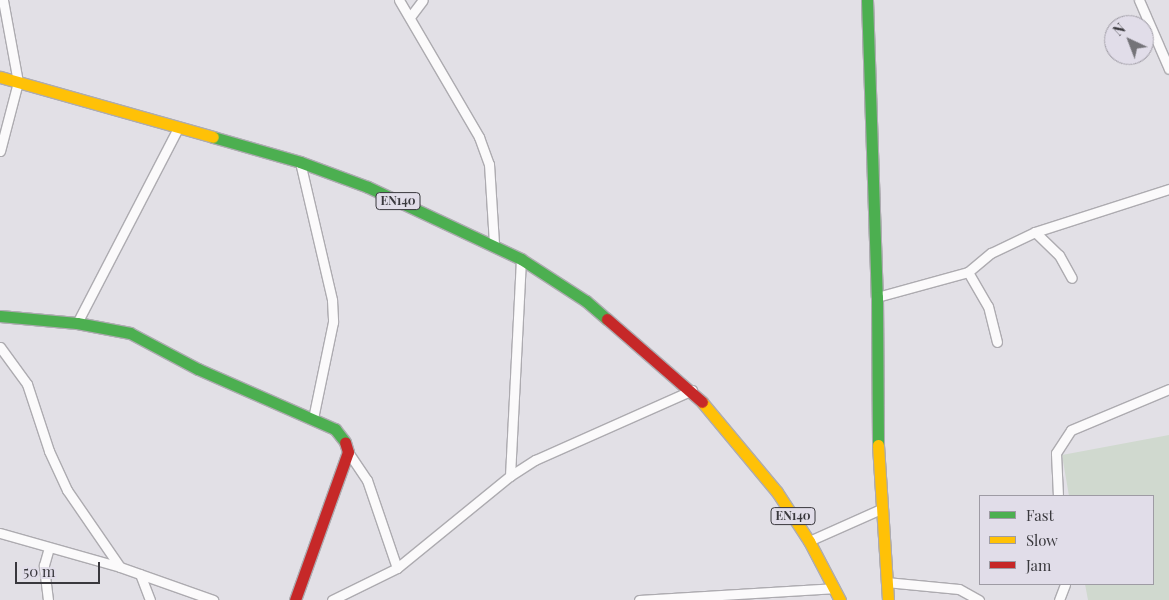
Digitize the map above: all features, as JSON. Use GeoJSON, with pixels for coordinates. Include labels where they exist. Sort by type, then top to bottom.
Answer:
{"type":"FeatureCollection","features":[{"type":"Feature","properties":{"kind":"street"},"geometry":{"type":"LineString","coordinates":[[0,151],[18,82],[2,16],[3,0]]}},
{"type":"Feature","properties":{"kind":"street"},"geometry":{"type":"LineString","coordinates":[[399,0],[479,137],[489,164],[494,244]]}},
{"type":"Feature","properties":{"kind":"street"},"geometry":{"type":"LineString","coordinates":[[410,17],[423,0]]}},
{"type":"Feature","properties":{"kind":"street"},"geometry":{"type":"LineString","coordinates":[[867,0],[877,297],[881,509],[888,600]]}},
{"type":"Feature","properties":{"kind":"street"},"geometry":{"type":"LineString","coordinates":[[1140,0],[1169,69]]}},
{"type":"Feature","properties":{"kind":"street","name":"EN140"},"geometry":{"type":"LineString","coordinates":[[0,77],[300,162],[368,187],[494,244],[521,259],[586,302],[692,390],[777,492],[808,541],[840,600]]}},
{"type":"Feature","properties":{"kind":"street"},"geometry":{"type":"LineString","coordinates":[[77,323],[178,128]]}},
{"type":"Feature","properties":{"kind":"street"},"geometry":{"type":"LineString","coordinates":[[300,162],[332,300],[333,322],[313,419]]}},
{"type":"Feature","properties":{"kind":"street"},"geometry":{"type":"LineString","coordinates":[[877,297],[968,272],[991,253],[1035,232],[1169,189]]}},
{"type":"Feature","properties":{"kind":"street"},"geometry":{"type":"LineString","coordinates":[[1035,232],[1059,255],[1072,278]]}},
{"type":"Feature","properties":{"kind":"street"},"geometry":{"type":"LineString","coordinates":[[510,476],[521,259]]}},
{"type":"Feature","properties":{"kind":"street"},"geometry":{"type":"LineString","coordinates":[[968,272],[988,306],[997,342]]}},
{"type":"Feature","properties":{"kind":"street"},"geometry":{"type":"LineString","coordinates":[[0,316],[77,323],[130,333],[198,369],[313,419],[343,437],[348,452],[367,480],[397,568]]}},
{"type":"Feature","properties":{"kind":"street"},"geometry":{"type":"LineString","coordinates":[[0,347],[27,384],[49,451],[66,490],[120,567]]}},
{"type":"Feature","properties":{"kind":"street"},"geometry":{"type":"LineString","coordinates":[[1058,495],[1056,453],[1071,430],[1169,389]]}},
{"type":"Feature","properties":{"kind":"street"},"geometry":{"type":"LineString","coordinates":[[332,600],[397,568],[510,476],[566,444],[692,390]]}},
{"type":"Feature","properties":{"kind":"street"},"geometry":{"type":"LineString","coordinates":[[296,600],[348,452]]}},
{"type":"Feature","properties":{"kind":"street"},"geometry":{"type":"LineString","coordinates":[[808,541],[881,509]]}},
{"type":"Feature","properties":{"kind":"street"},"geometry":{"type":"LineString","coordinates":[[0,533],[120,567],[213,600]]}},
{"type":"Feature","properties":{"kind":"street"},"geometry":{"type":"LineString","coordinates":[[48,600],[44,566],[49,548]]}},
{"type":"Feature","properties":{"kind":"street"},"geometry":{"type":"LineString","coordinates":[[140,574],[150,600]]}},
{"type":"Feature","properties":{"kind":"street"},"geometry":{"type":"LineString","coordinates":[[886,582],[959,589],[979,600]]}},
{"type":"Feature","properties":{"kind":"street"},"geometry":{"type":"LineString","coordinates":[[1059,600],[1065,585]]}},
{"type":"Feature","properties":{"kind":"street"},"geometry":{"type":"LineString","coordinates":[[639,600],[833,588]]}},
{"type":"Feature","properties":{"kind":"shaded area"},"geometry":{"type":"Polygon","coordinates":[[[1169,435],[1169,600],[1088,600],[1085,585],[1154,585],[1154,495],[1069,495],[1062,455],[1169,435]]]}},
{"type":"Feature","properties":{"kind":"traffic: fast"},"geometry":{"type":"LineString","coordinates":[[867,0],[877,297],[878,445]]}},
{"type":"Feature","properties":{"kind":"traffic: fast"},"geometry":{"type":"LineString","coordinates":[[213,137],[300,162],[368,187],[521,259],[586,301],[607,319]]}},
{"type":"Feature","properties":{"kind":"traffic: fast"},"geometry":{"type":"LineString","coordinates":[[0,316],[77,323],[130,333],[198,369],[335,429],[345,442]]}},
{"type":"Feature","properties":{"kind":"traffic: slow"},"geometry":{"type":"LineString","coordinates":[[0,77],[213,137]]}},
{"type":"Feature","properties":{"kind":"traffic: slow"},"geometry":{"type":"LineString","coordinates":[[702,402],[777,492],[809,541],[840,600]]}},
{"type":"Feature","properties":{"kind":"traffic: slow"},"geometry":{"type":"LineString","coordinates":[[878,445],[888,600]]}},
{"type":"Feature","properties":{"kind":"traffic: jam"},"geometry":{"type":"LineString","coordinates":[[607,319],[702,402]]}},
{"type":"Feature","properties":{"kind":"traffic: jam"},"geometry":{"type":"LineString","coordinates":[[295,600],[348,452],[345,442]]}}]}
